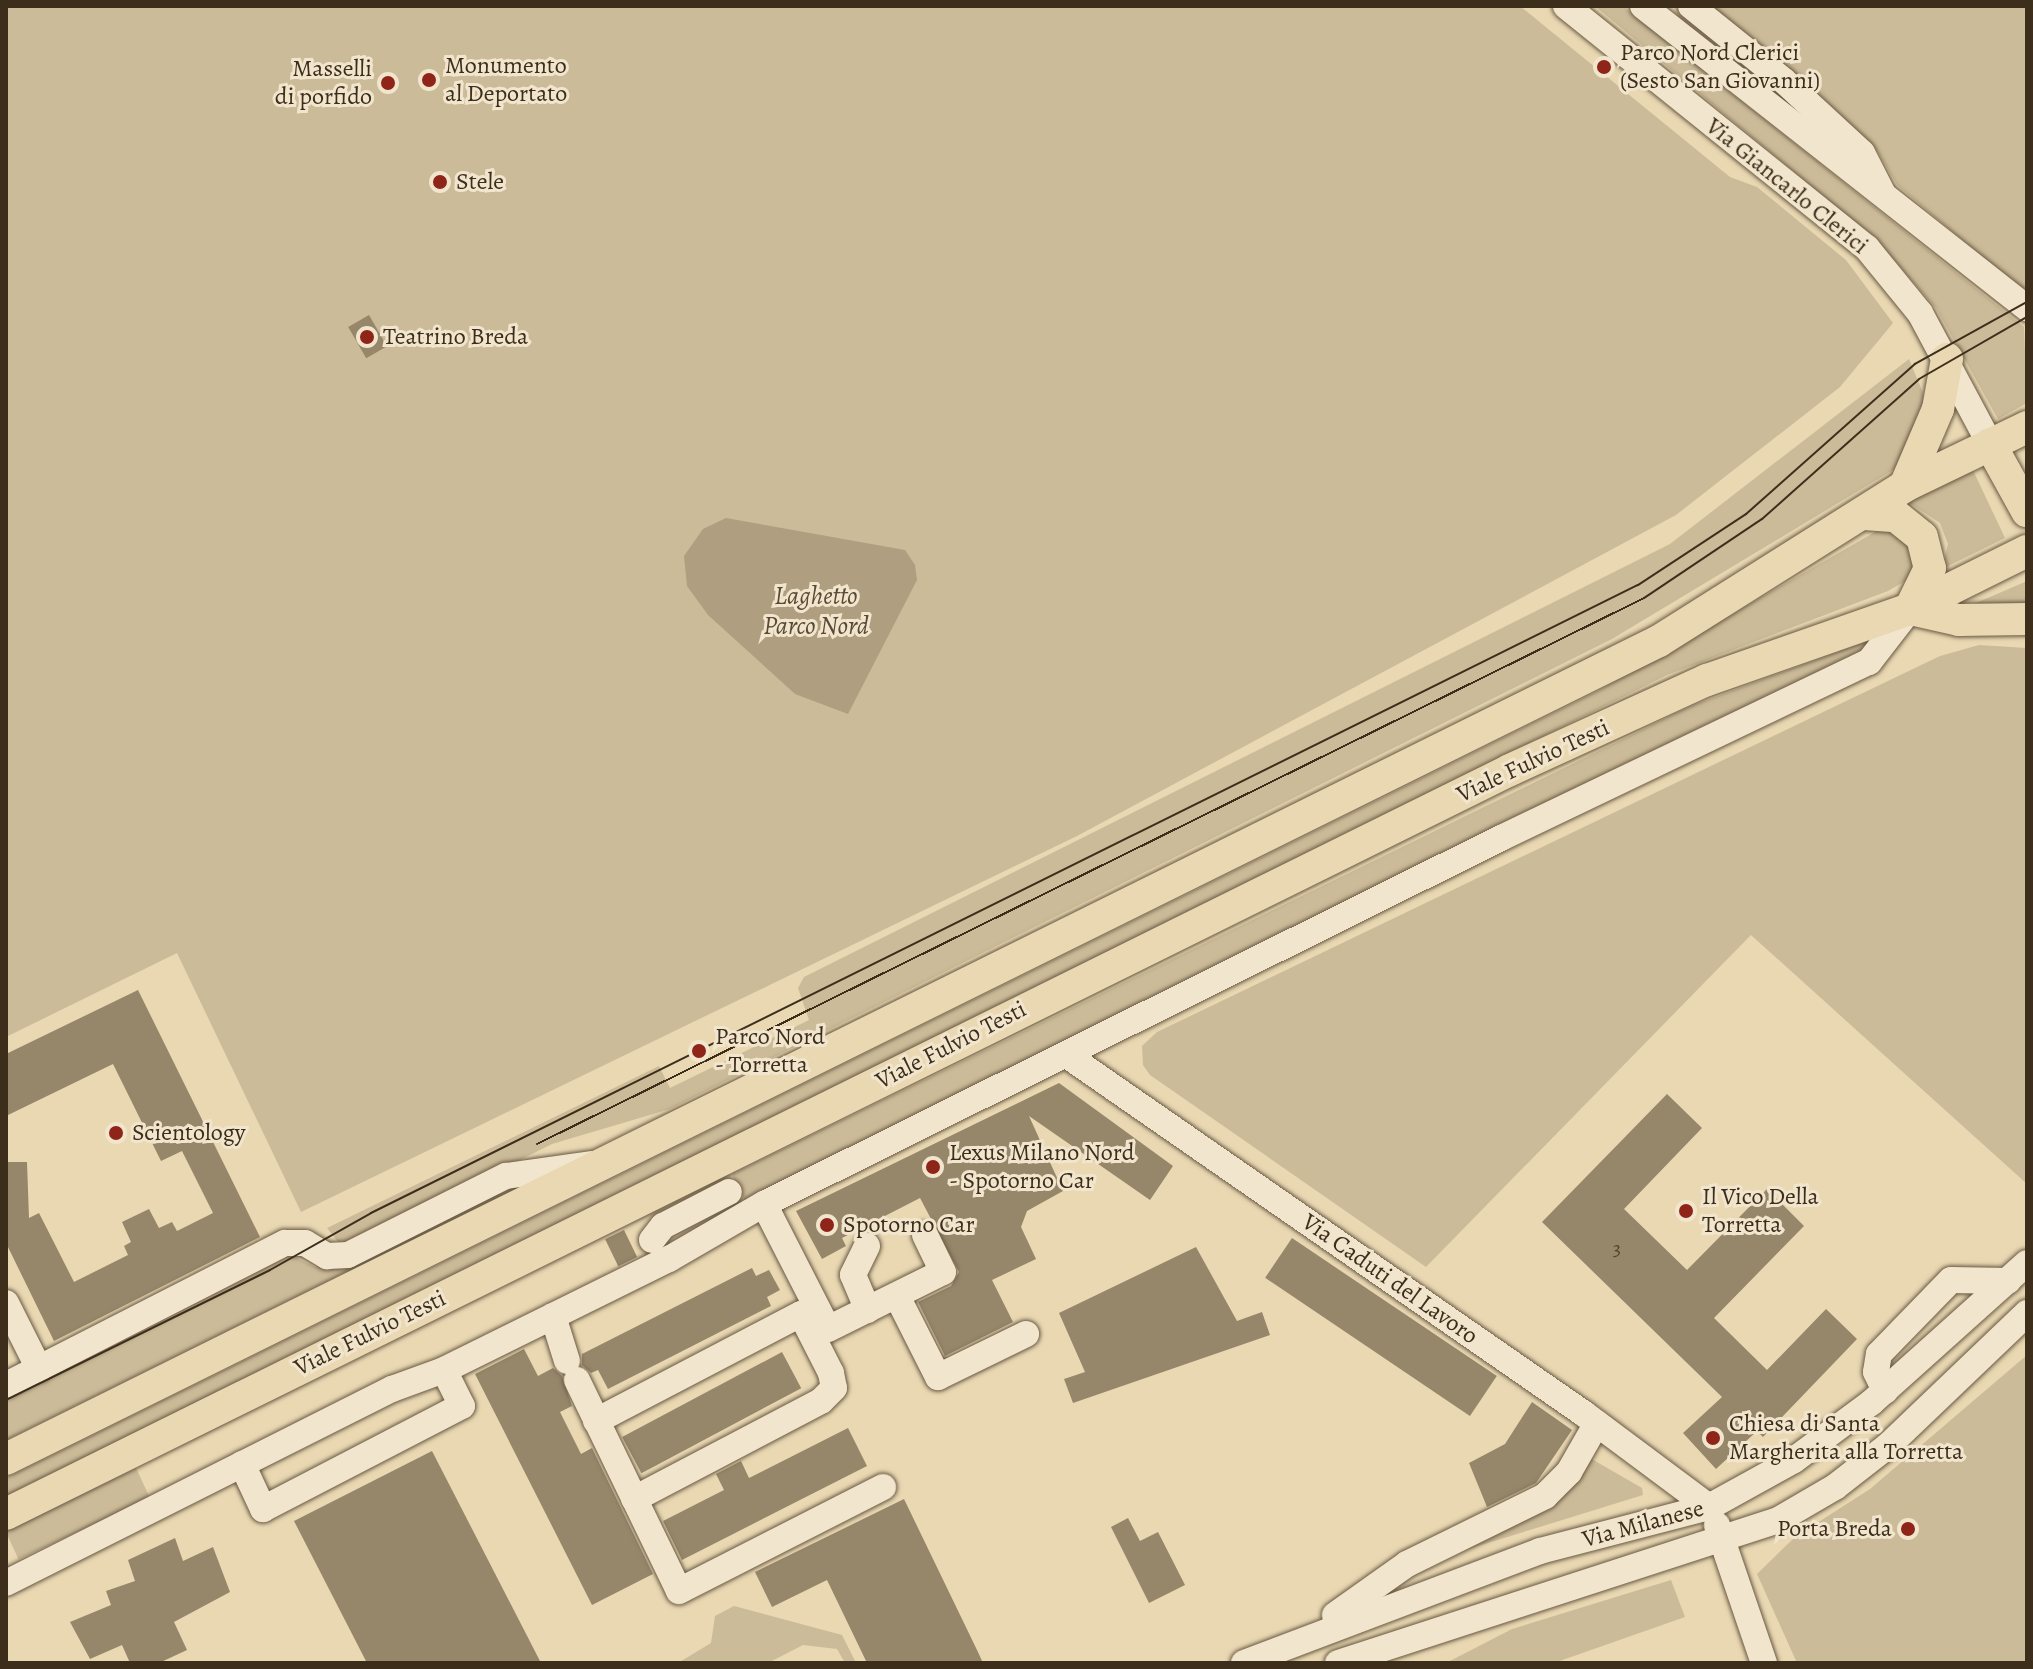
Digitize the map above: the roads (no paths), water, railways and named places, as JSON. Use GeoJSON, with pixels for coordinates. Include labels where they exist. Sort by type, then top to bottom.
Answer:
{"type":"FeatureCollection","features":[{"type":"Feature","properties":{"kind":"main road"},"geometry":{"type":"LineString","coordinates":[[1905,486],[1938,409],[1947,359]]}},
{"type":"Feature","properties":{"kind":"main road","name":"Viale Fulvio Testi"},"geometry":{"type":"LineString","coordinates":[[6,1459],[1659,641],[1905,486],[2027,427]]}},
{"type":"Feature","properties":{"kind":"main road"},"geometry":{"type":"LineString","coordinates":[[1990,444],[2027,511]]}},
{"type":"Feature","properties":{"kind":"main road"},"geometry":{"type":"LineString","coordinates":[[1864,514],[1896,516],[1922,537],[1930,568],[1910,609],[1959,620],[2027,619]]}},
{"type":"Feature","properties":{"kind":"main road","name":"Viale Fulvio Testi"},"geometry":{"type":"LineString","coordinates":[[6,1514],[1510,770],[1707,680],[1910,609],[2027,551]]}},
{"type":"Feature","properties":{"kind":"street","name":"Via Giancarlo Clerici"},"geometry":{"type":"LineString","coordinates":[[1566,6],[1867,248],[1920,313],[1990,444]]}},
{"type":"Feature","properties":{"kind":"street","name":"Via Giancarlo Clerici"},"geometry":{"type":"LineString","coordinates":[[1643,6],[1888,202],[2027,308]]}},
{"type":"Feature","properties":{"kind":"street","name":"Via Giancarlo Clerici"},"geometry":{"type":"LineString","coordinates":[[1691,6],[1862,153],[1888,202]]}},
{"type":"Feature","properties":{"kind":"street","name":"Viale Fulvio Testi"},"geometry":{"type":"LineString","coordinates":[[6,1583],[392,1389],[444,1370],[553,1316],[764,1204],[1068,1056],[1501,838],[1869,662],[1910,609]]}},
{"type":"Feature","properties":{"kind":"street","name":"Via Caduti del Lavoro"},"geometry":{"type":"LineString","coordinates":[[1068,1056],[1597,1423],[1709,1507]]}},
{"type":"Feature","properties":{"kind":"street","name":"Viale Fulvio Testi"},"geometry":{"type":"LineString","coordinates":[[6,1385],[285,1243],[305,1243],[327,1256],[348,1255],[506,1176],[603,1163]]}},
{"type":"Feature","properties":{"kind":"street"},"geometry":{"type":"LineString","coordinates":[[652,1240],[663,1226],[729,1192]]}},
{"type":"Feature","properties":{"kind":"street"},"geometry":{"type":"LineString","coordinates":[[764,1204],[828,1329],[943,1272],[925,1235]]}},
{"type":"Feature","properties":{"kind":"street"},"geometry":{"type":"LineString","coordinates":[[689,1212],[703,1238]]}},
{"type":"Feature","properties":{"kind":"street"},"geometry":{"type":"LineString","coordinates":[[867,1246],[853,1275],[868,1310]]}},
{"type":"Feature","properties":{"kind":"street","name":"Via Milanese"},"geometry":{"type":"LineString","coordinates":[[1244,1663],[1309,1634],[1540,1551],[1709,1507],[1794,1460],[1885,1391],[2027,1263]]}},
{"type":"Feature","properties":{"kind":"street"},"geometry":{"type":"LineString","coordinates":[[1885,1391],[1876,1372],[1879,1354],[1951,1280],[2008,1281]]}},
{"type":"Feature","properties":{"kind":"street"},"geometry":{"type":"LineString","coordinates":[[897,1296],[938,1377],[1026,1334]]}},
{"type":"Feature","properties":{"kind":"street"},"geometry":{"type":"LineString","coordinates":[[6,1303],[39,1369]]}},
{"type":"Feature","properties":{"kind":"street","name":"Via Milanese"},"geometry":{"type":"LineString","coordinates":[[1338,1663],[1780,1519],[1835,1487],[1890,1444],[2027,1313]]}},
{"type":"Feature","properties":{"kind":"street"},"geometry":{"type":"LineString","coordinates":[[596,1421],[801,1314],[831,1373],[834,1388],[821,1401],[634,1499]]}},
{"type":"Feature","properties":{"kind":"street"},"geometry":{"type":"LineString","coordinates":[[553,1316],[572,1371],[679,1591],[883,1487]]}},
{"type":"Feature","properties":{"kind":"street"},"geometry":{"type":"LineString","coordinates":[[242,1464],[263,1509],[462,1406],[444,1370]]}},
{"type":"Feature","properties":{"kind":"street"},"geometry":{"type":"LineString","coordinates":[[1309,1634],[1407,1564],[1545,1496],[1569,1472],[1597,1423]]}},
{"type":"Feature","properties":{"kind":"street"},"geometry":{"type":"LineString","coordinates":[[1709,1507],[1762,1661]]}},
{"type":"Feature","properties":{"kind":"water","name":"Laghetto Parco Nord"},"geometry":{"type":"Polygon","coordinates":[[[726,518],[905,550],[915,565],[917,580],[848,714],[795,694],[708,615],[687,586],[684,556],[703,529],[726,518]]]}},
{"type":"Feature","properties":{"kind":"tram line"},"geometry":{"type":"LineString","coordinates":[[6,1400],[270,1270],[371,1213],[1638,585],[1746,514],[1915,364],[2027,302]]}},
{"type":"Feature","properties":{"kind":"tram line"},"geometry":{"type":"LineString","coordinates":[[537,1144],[1644,598],[1762,519],[1919,379],[2027,317]]}},
{"type":"Feature","properties":{"kind":"place","name":"Parco Nord Clerici (Sesto San Giovanni)"},"geometry":{"type":"Point","coordinates":[1604,67]}},
{"type":"Feature","properties":{"kind":"place","name":"Monumento al Deportato"},"geometry":{"type":"Point","coordinates":[429,80]}},
{"type":"Feature","properties":{"kind":"place","name":"Masselli di porfido"},"geometry":{"type":"Point","coordinates":[388,83]}},
{"type":"Feature","properties":{"kind":"place","name":"Stele"},"geometry":{"type":"Point","coordinates":[440,182]}},
{"type":"Feature","properties":{"kind":"place","name":"Teatrino Breda"},"geometry":{"type":"Point","coordinates":[367,337]}},
{"type":"Feature","properties":{"kind":"place","name":"Parco Nord - Torretta"},"geometry":{"type":"Point","coordinates":[699,1051]}},
{"type":"Feature","properties":{"kind":"place","name":"Scientology"},"geometry":{"type":"Point","coordinates":[116,1133]}},
{"type":"Feature","properties":{"kind":"place","name":"Lexus Milano Nord - Spotorno Car"},"geometry":{"type":"Point","coordinates":[933,1167]}},
{"type":"Feature","properties":{"kind":"place","name":"Il Vico Della Torretta"},"geometry":{"type":"Point","coordinates":[1686,1211]}},
{"type":"Feature","properties":{"kind":"place","name":"Spotorno Car"},"geometry":{"type":"Point","coordinates":[827,1225]}},
{"type":"Feature","properties":{"kind":"place","name":"Chiesa di Santa Margherita alla Torretta"},"geometry":{"type":"Point","coordinates":[1713,1438]}},
{"type":"Feature","properties":{"kind":"place","name":"Porta Breda"},"geometry":{"type":"Point","coordinates":[1908,1529]}}]}
